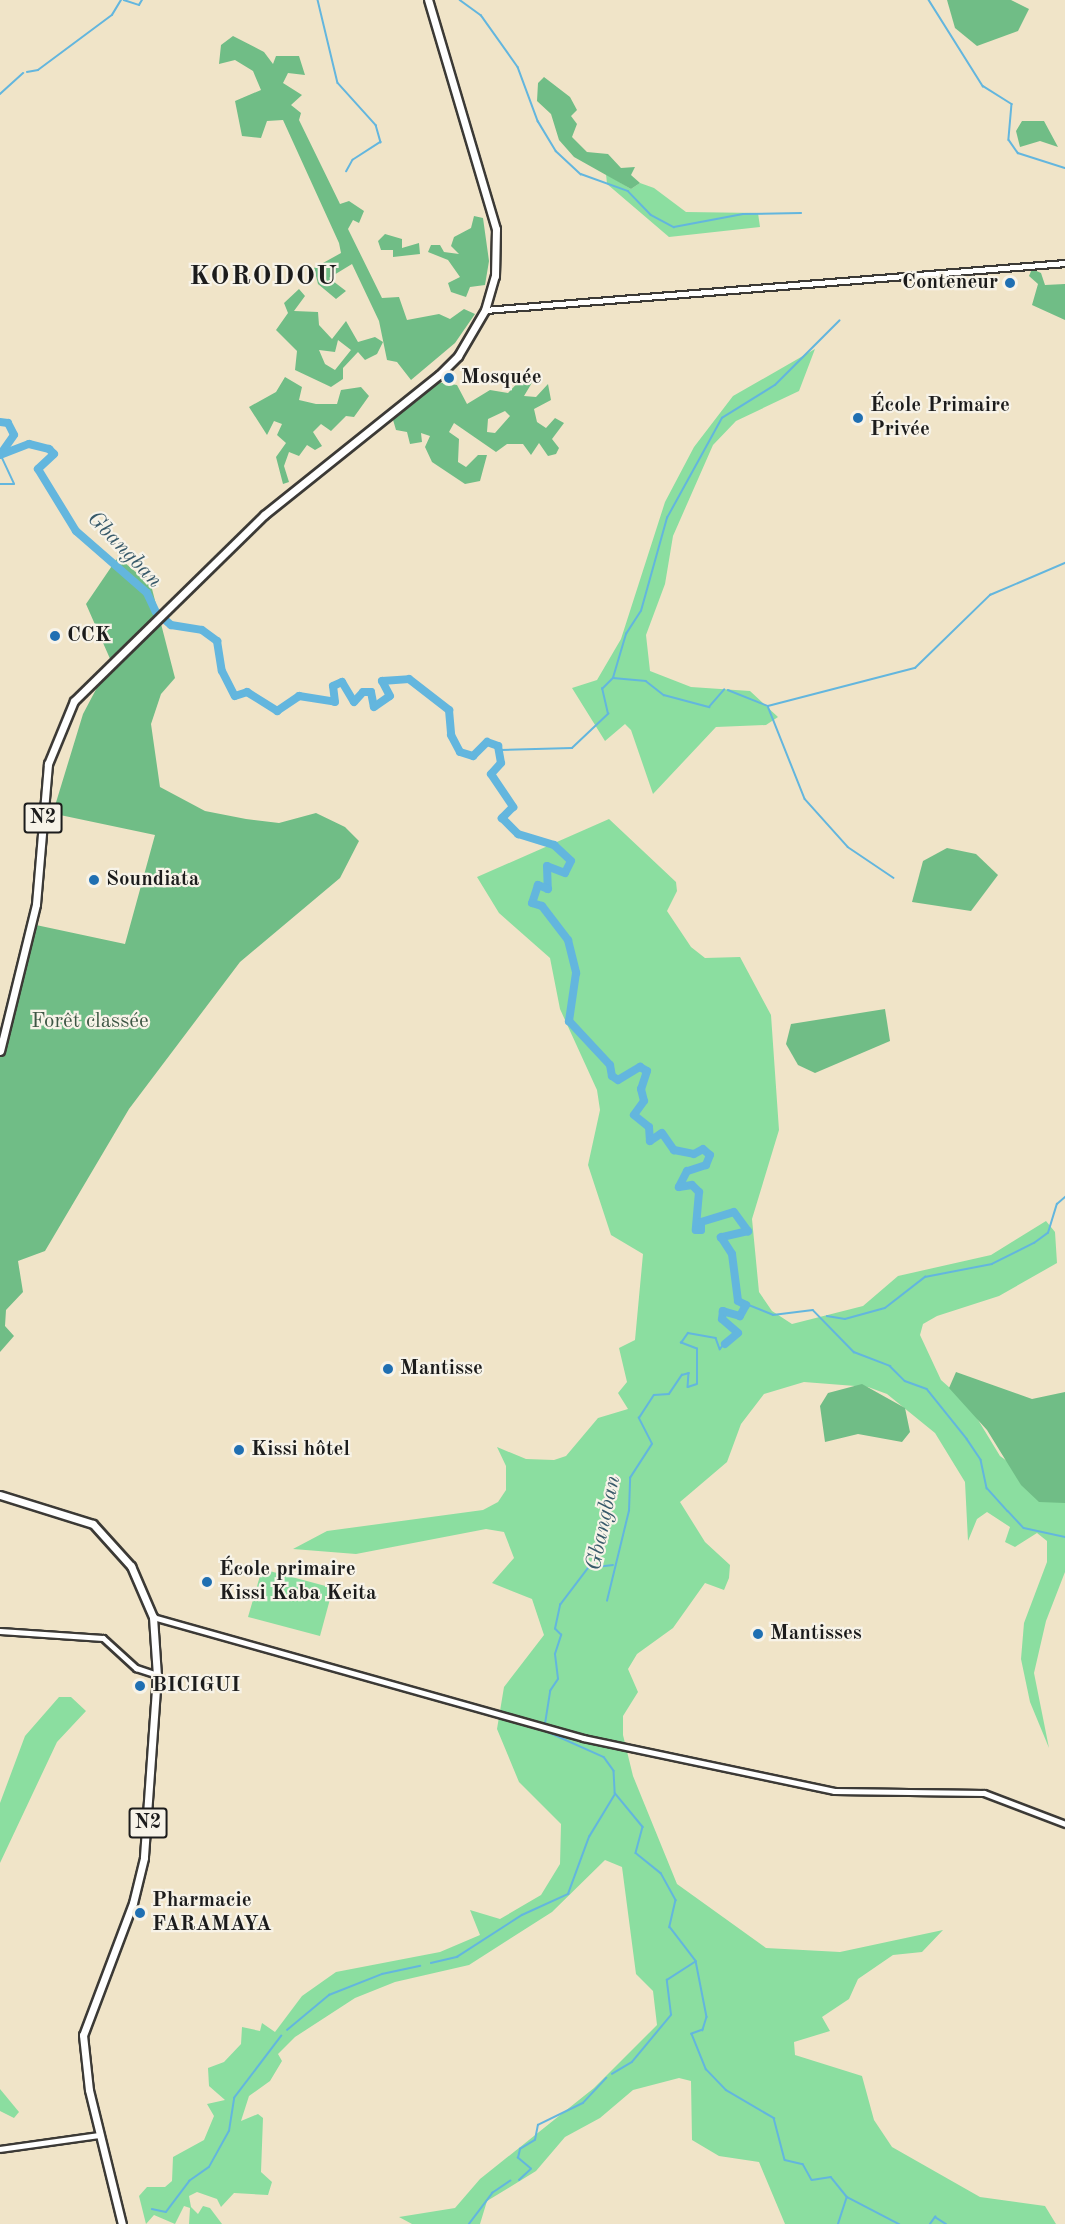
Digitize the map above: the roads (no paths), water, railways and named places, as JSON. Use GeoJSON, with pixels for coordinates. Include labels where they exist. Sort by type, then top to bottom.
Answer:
{"type":"FeatureCollection","features":[{"type":"Feature","properties":{"kind":"highway","name":"N2"},"geometry":{"type":"LineString","coordinates":[[0,1051],[36,904],[48,764],[57,734],[86,686],[264,515],[438,375],[476,331],[485,310],[495,276],[496,229],[428,0]]}},
{"type":"Feature","properties":{"kind":"highway","name":"N2"},"geometry":{"type":"LineString","coordinates":[[0,1495],[93,1524],[131,1566],[153,1617],[157,1675],[144,1858],[133,1903],[83,2035],[100,2135],[122,2224]]}},
{"type":"Feature","properties":{"kind":"street"},"geometry":{"type":"LineString","coordinates":[[485,310],[1065,263]]}},
{"type":"Feature","properties":{"kind":"street"},"geometry":{"type":"LineString","coordinates":[[153,1617],[583,1738],[834,1791],[984,1793],[1065,1824]]}},
{"type":"Feature","properties":{"kind":"street"},"geometry":{"type":"LineString","coordinates":[[0,1631],[104,1638],[135,1668],[157,1675]]}},
{"type":"Feature","properties":{"kind":"street"},"geometry":{"type":"LineString","coordinates":[[0,2150],[100,2135]]}},
{"type":"Feature","properties":{"kind":"waterway"},"geometry":{"type":"LineString","coordinates":[[27,72],[38,70],[112,15],[121,0]]}},
{"type":"Feature","properties":{"kind":"waterway"},"geometry":{"type":"LineString","coordinates":[[124,0],[139,5],[142,0]]}},
{"type":"Feature","properties":{"kind":"waterway"},"geometry":{"type":"LineString","coordinates":[[318,0],[338,83],[376,125],[381,142],[353,160],[347,171]]}},
{"type":"Feature","properties":{"kind":"waterway"},"geometry":{"type":"LineString","coordinates":[[460,0],[481,15],[518,67],[538,121],[556,151],[581,174],[628,191],[651,215],[674,227],[743,214],[801,213]]}},
{"type":"Feature","properties":{"kind":"waterway"},"geometry":{"type":"LineString","coordinates":[[929,0],[983,86],[1012,104],[1009,140],[1018,153],[1065,168]]}},
{"type":"Feature","properties":{"kind":"waterway"},"geometry":{"type":"LineString","coordinates":[[0,94],[23,73]]}},
{"type":"Feature","properties":{"kind":"waterway"},"geometry":{"type":"LineString","coordinates":[[501,750],[572,748],[608,714],[602,689],[613,678],[626,634],[641,611],[667,518],[722,418],[775,385],[839,321]]}},
{"type":"Feature","properties":{"kind":"waterway","name":"Gbangban"},"geometry":{"type":"LineString","coordinates":[[0,422],[8,423],[14,435],[2,452]]}},
{"type":"Feature","properties":{"kind":"waterway","name":"Gbangban"},"geometry":{"type":"LineString","coordinates":[[0,455],[29,444],[49,449],[54,454],[38,469],[76,531],[147,593],[156,612],[171,625],[202,630],[217,641],[222,671],[235,696],[247,692],[277,711],[299,696],[335,702],[333,686],[342,682],[354,702],[363,692],[371,692],[374,707],[390,696],[382,681],[409,679],[449,710],[451,735],[460,752],[473,756],[487,742],[498,746],[501,763],[491,774],[513,807],[502,818],[518,834],[554,845],[571,861],[565,873],[547,866],[548,889],[538,885],[532,903],[542,906],[568,940],[576,973],[569,1021],[610,1065],[612,1076],[618,1080],[640,1067],[647,1071],[641,1089],[644,1101],[634,1115],[649,1127],[650,1141],[662,1133],[674,1150],[694,1154],[703,1149],[710,1155],[706,1165],[687,1171],[679,1187],[692,1185],[699,1192],[696,1230],[701,1230],[701,1222],[734,1212],[748,1231],[721,1237],[732,1254],[738,1301],[746,1305],[740,1316],[723,1311],[722,1319],[738,1333],[725,1344]]}},
{"type":"Feature","properties":{"kind":"waterway"},"geometry":{"type":"LineString","coordinates":[[0,484],[14,484],[1,456]]}},
{"type":"Feature","properties":{"kind":"waterway"},"geometry":{"type":"LineString","coordinates":[[728,690],[768,706],[915,668],[990,595],[1065,563]]}},
{"type":"Feature","properties":{"kind":"waterway"},"geometry":{"type":"LineString","coordinates":[[613,678],[646,681],[664,695],[709,707],[724,690]]}},
{"type":"Feature","properties":{"kind":"waterway"},"geometry":{"type":"LineString","coordinates":[[768,706],[805,799],[848,847],[894,878]]}},
{"type":"Feature","properties":{"kind":"waterway"},"geometry":{"type":"LineString","coordinates":[[827,1316],[845,1319],[885,1308],[925,1277],[992,1264],[1034,1243],[1048,1233],[1057,1204],[1065,1197]]}},
{"type":"Feature","properties":{"kind":"waterway"},"geometry":{"type":"LineString","coordinates":[[744,1303],[773,1315],[813,1310],[854,1352],[890,1366],[905,1381],[927,1389],[981,1460],[987,1488],[1008,1511],[1024,1528],[1065,1537]]}},
{"type":"Feature","properties":{"kind":"waterway","name":"Gbangban"},"geometry":{"type":"LineString","coordinates":[[607,1601],[629,1511],[630,1478],[652,1444],[639,1418],[654,1395],[669,1394],[682,1375],[689,1373],[688,1387],[697,1384],[697,1349],[681,1343],[688,1333],[716,1338],[720,1349],[724,1344]]}},
{"type":"Feature","properties":{"kind":"waterway"},"geometry":{"type":"LineString","coordinates":[[545,1724],[550,1691],[558,1679],[555,1654],[561,1635],[555,1629],[560,1605],[588,1568],[613,1565]]}},
{"type":"Feature","properties":{"kind":"waterway"},"geometry":{"type":"LineString","coordinates":[[548,1732],[604,1757],[614,1771],[615,1793],[643,1827],[636,1853],[661,1873],[676,1900],[670,1927],[696,1961],[707,2017],[703,2030],[692,2034],[706,2069],[726,2090],[774,2118],[785,2160],[803,2164],[812,2180],[831,2177],[847,2197],[899,2224]]}},
{"type":"Feature","properties":{"kind":"waterway"},"geometry":{"type":"LineString","coordinates":[[431,1963],[457,1957],[522,1915],[568,1894],[589,1837],[615,1794]]}},
{"type":"Feature","properties":{"kind":"waterway"},"geometry":{"type":"LineString","coordinates":[[612,2074],[632,2062],[671,2015],[667,1980],[695,1962]]}},
{"type":"Feature","properties":{"kind":"waterway"},"geometry":{"type":"LineString","coordinates":[[287,2030],[329,1995],[382,1974],[420,1966]]}},
{"type":"Feature","properties":{"kind":"waterway"},"geometry":{"type":"LineString","coordinates":[[152,2209],[166,2212],[189,2181],[209,2167],[229,2131],[234,2098],[281,2036]]}},
{"type":"Feature","properties":{"kind":"waterway"},"geometry":{"type":"LineString","coordinates":[[519,2180],[531,2169],[518,2158],[520,2149],[535,2140],[538,2125],[583,2103],[606,2078]]}},
{"type":"Feature","properties":{"kind":"waterway"},"geometry":{"type":"LineString","coordinates":[[469,2224],[492,2193],[510,2181]]}},
{"type":"Feature","properties":{"kind":"waterway"},"geometry":{"type":"LineString","coordinates":[[838,2224],[847,2197]]}},
{"type":"Feature","properties":{"kind":"waterway"},"geometry":{"type":"LineString","coordinates":[[930,2224],[935,2217],[946,2224]]}},
{"type":"Feature","properties":{"kind":"place","name":"Conteneur"},"geometry":{"type":"Point","coordinates":[1010,283]}},
{"type":"Feature","properties":{"kind":"place","name":"Mosquée"},"geometry":{"type":"Point","coordinates":[449,378]}},
{"type":"Feature","properties":{"kind":"place","name":"École Primaire Privée"},"geometry":{"type":"Point","coordinates":[858,418]}},
{"type":"Feature","properties":{"kind":"place","name":"CCK"},"geometry":{"type":"Point","coordinates":[55,636]}},
{"type":"Feature","properties":{"kind":"place","name":"Soundiata"},"geometry":{"type":"Point","coordinates":[94,880]}},
{"type":"Feature","properties":{"kind":"place","name":"Mantisse"},"geometry":{"type":"Point","coordinates":[388,1369]}},
{"type":"Feature","properties":{"kind":"place","name":"Kissi hôtel"},"geometry":{"type":"Point","coordinates":[239,1450]}},
{"type":"Feature","properties":{"kind":"place","name":"École primaire Kissi Kaba Keita"},"geometry":{"type":"Point","coordinates":[207,1582]}},
{"type":"Feature","properties":{"kind":"place","name":"Mantisses"},"geometry":{"type":"Point","coordinates":[758,1634]}},
{"type":"Feature","properties":{"kind":"place","name":"BICIGUI"},"geometry":{"type":"Point","coordinates":[140,1686]}},
{"type":"Feature","properties":{"kind":"place","name":"Pharmacie FARAMAYA"},"geometry":{"type":"Point","coordinates":[140,1913]}},
{"type":"Feature","properties":{"kind":"district","name":"KORODOU"},"geometry":{"type":"Point","coordinates":[264,277]}},
{"type":"Feature","properties":{"kind":"park label","name":"Forêt classée"},"geometry":{"type":"Point","coordinates":[90,1022]}}]}
